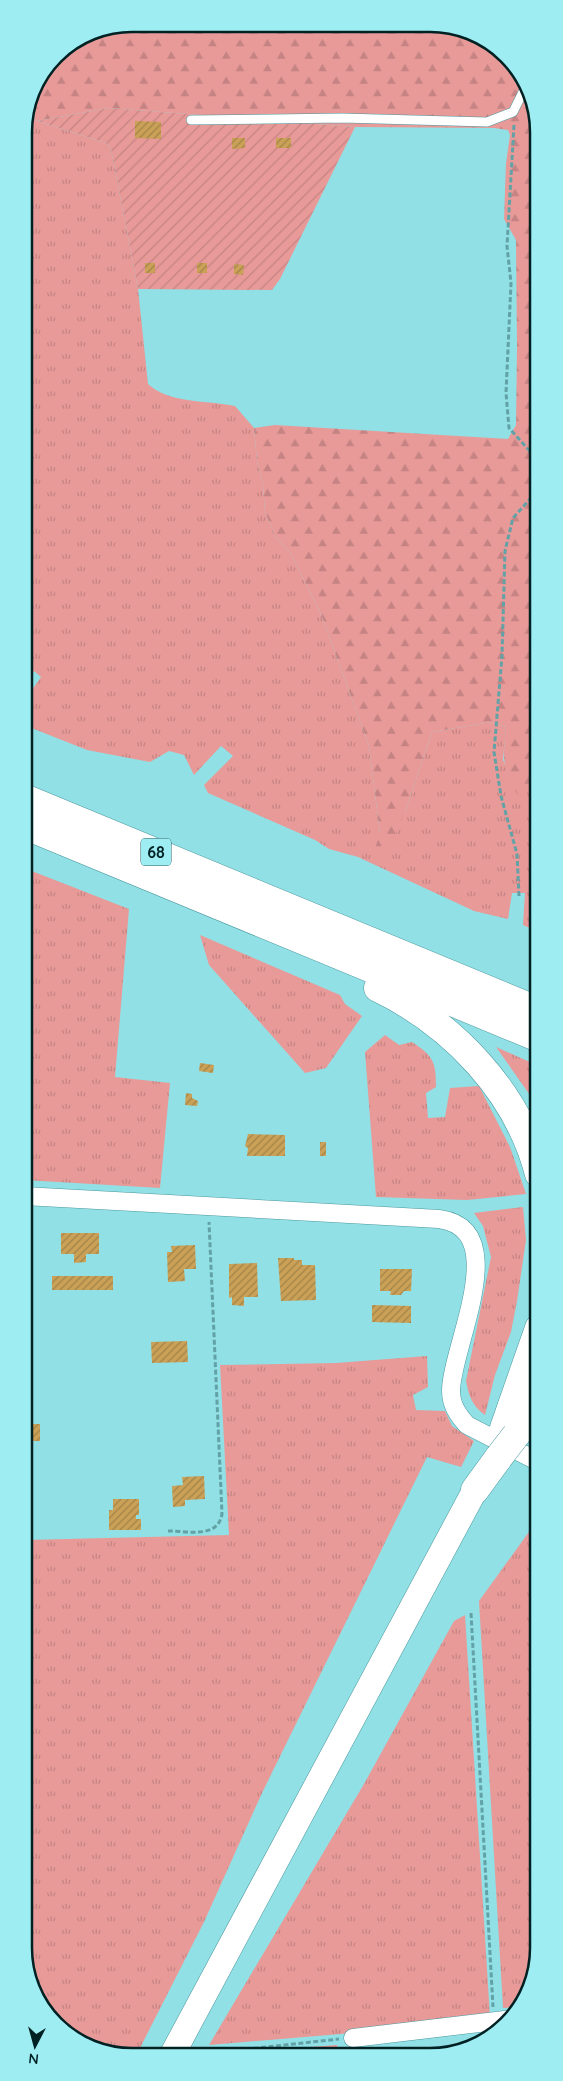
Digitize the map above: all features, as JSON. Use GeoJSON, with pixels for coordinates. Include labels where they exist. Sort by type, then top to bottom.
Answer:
{"type":"FeatureCollection","features":[{"type":"Feature","properties":{"kind":"highway","name":"68"},"geometry":{"type":"LineString","coordinates":[[33,802],[530,1007]]}},
{"type":"Feature","properties":{"kind":"highway","name":"68"},"geometry":{"type":"LineString","coordinates":[[33,830],[530,1034]]}},
{"type":"Feature","properties":{"kind":"highway"},"geometry":{"type":"LineString","coordinates":[[279,931],[310,959],[392,995],[413,1007],[450,1035],[487,1073],[502,1094],[523,1131],[530,1150]]}},
{"type":"Feature","properties":{"kind":"highway"},"geometry":{"type":"LineString","coordinates":[[509,1431],[530,1359]]}},
{"type":"Feature","properties":{"kind":"highway"},"geometry":{"type":"LineString","coordinates":[[475,1490],[497,1456],[530,1390]]}},
{"type":"Feature","properties":{"kind":"highway"},"geometry":{"type":"LineString","coordinates":[[509,1431],[530,1412]]}},
{"type":"Feature","properties":{"kind":"main road"},"geometry":{"type":"LineString","coordinates":[[176,2048],[475,1490]]}},
{"type":"Feature","properties":{"kind":"street"},"geometry":{"type":"LineString","coordinates":[[32,1196],[439,1219],[460,1226],[474,1244],[477,1260],[464,1334],[452,1382],[452,1400],[460,1418],[467,1425],[530,1457]]}},
{"type":"Feature","properties":{"kind":"street"},"geometry":{"type":"LineString","coordinates":[[353,2038],[499,2021]]}},
{"type":"Feature","properties":{"kind":"lane"},"geometry":{"type":"LineString","coordinates":[[191,120],[342,118],[487,122],[514,112],[522,92]]}},
{"type":"Feature","properties":{"kind":"path"},"geometry":{"type":"LineString","coordinates":[[514,112],[508,246],[511,283],[506,393],[509,428],[530,451]]}},
{"type":"Feature","properties":{"kind":"path"},"geometry":{"type":"LineString","coordinates":[[518,896],[517,854],[501,796],[494,752],[502,656],[505,551],[513,518],[530,499]]}},
{"type":"Feature","properties":{"kind":"path"},"geometry":{"type":"LineString","coordinates":[[168,1530],[204,1532],[214,1529],[220,1523],[222,1514],[209,1206]]}},
{"type":"Feature","properties":{"kind":"path"},"geometry":{"type":"LineString","coordinates":[[472,1613],[494,2022]]}},
{"type":"Feature","properties":{"kind":"path"},"geometry":{"type":"LineString","coordinates":[[251,2048],[353,2038]]}},
{"type":"Feature","properties":{"kind":"green space"},"geometry":{"type":"Polygon","coordinates":[[[431,32],[450,34],[469,40],[492,53],[506,66],[523,94],[530,119],[530,790],[518,795],[512,786],[504,762],[506,727],[491,722],[432,732],[405,812],[388,851],[375,849],[380,833],[369,746],[321,614],[291,554],[275,536],[265,512],[263,485],[257,461],[254,428],[275,425],[508,439],[516,425],[517,348],[516,240],[504,219],[506,163],[510,135],[508,130],[494,128],[355,127],[109,108],[37,121],[33,118],[40,94],[57,66],[82,46],[113,34],[431,32]]]}},
{"type":"Feature","properties":{"kind":"green space"},"geometry":{"type":"Polygon","coordinates":[[[109,108],[355,127],[280,279],[272,290],[138,289],[111,149],[106,143],[37,121],[109,108]]]}},
{"type":"Feature","properties":{"kind":"green space"},"geometry":{"type":"Polygon","coordinates":[[[33,118],[37,121],[106,143],[111,149],[138,289],[148,384],[167,395],[178,398],[235,406],[254,428],[257,461],[263,485],[265,512],[275,536],[291,554],[321,614],[369,746],[380,833],[405,812],[432,732],[491,722],[506,727],[503,760],[518,794],[530,790],[530,928],[523,925],[525,893],[512,893],[508,919],[474,911],[358,857],[329,849],[315,840],[208,793],[204,785],[233,756],[221,746],[194,775],[184,755],[169,751],[150,762],[87,750],[33,728],[33,689],[41,677],[34,671],[33,673],[33,118]]]}},
{"type":"Feature","properties":{"kind":"green space"},"geometry":{"type":"Polygon","coordinates":[[[33,871],[129,909],[115,1077],[170,1083],[160,1188],[32,1180],[33,871]]]}},
{"type":"Feature","properties":{"kind":"green space"},"geometry":{"type":"Polygon","coordinates":[[[200,935],[340,995],[345,1004],[362,1016],[326,1068],[305,1073],[209,965],[200,935]]]}},
{"type":"Feature","properties":{"kind":"green space"},"geometry":{"type":"Polygon","coordinates":[[[385,1035],[399,1045],[412,1042],[425,1051],[432,1060],[436,1087],[426,1093],[428,1118],[445,1117],[450,1088],[479,1086],[510,1147],[526,1194],[467,1200],[376,1197],[365,1052],[385,1035]]]}},
{"type":"Feature","properties":{"kind":"green space"},"geometry":{"type":"Polygon","coordinates":[[[496,1047],[530,1062],[530,1095],[496,1047]]]}},
{"type":"Feature","properties":{"kind":"green space"},"geometry":{"type":"Polygon","coordinates":[[[523,1207],[526,1240],[517,1301],[511,1332],[495,1375],[485,1415],[472,1400],[466,1381],[491,1257],[483,1226],[474,1213],[523,1207]]]}},
{"type":"Feature","properties":{"kind":"green space"},"geometry":{"type":"Polygon","coordinates":[[[427,1356],[428,1387],[413,1395],[416,1410],[445,1411],[452,1426],[474,1441],[461,1467],[427,1457],[262,1793],[204,1922],[140,2048],[119,2048],[94,2041],[82,2035],[57,2015],[43,1993],[33,1962],[32,1540],[229,1535],[220,1365],[336,1363],[427,1356]]]}},
{"type":"Feature","properties":{"kind":"green space"},"geometry":{"type":"Polygon","coordinates":[[[530,1530],[530,1955],[529,1968],[523,1987],[512,2007],[503,2008],[479,1601],[530,1530]]]}},
{"type":"Feature","properties":{"kind":"green space"},"geometry":{"type":"Polygon","coordinates":[[[465,1615],[490,2017],[400,2029],[209,2045],[364,1784],[454,1621],[465,1615]]]}},
{"type":"Feature","properties":{"kind":"green space"},"geometry":{"type":"Polygon","coordinates":[[[337,2045],[337,2048],[296,2048],[337,2045]]]}},
{"type":"Feature","properties":{"kind":"building"},"geometry":{"type":"Polygon","coordinates":[[[135,121],[161,122],[161,139],[135,138],[135,121]]]}},
{"type":"Feature","properties":{"kind":"building"},"geometry":{"type":"Polygon","coordinates":[[[232,138],[245,138],[245,148],[232,149],[232,138]]]}},
{"type":"Feature","properties":{"kind":"building"},"geometry":{"type":"Polygon","coordinates":[[[276,138],[291,138],[291,148],[276,148],[276,138]]]}},
{"type":"Feature","properties":{"kind":"building"},"geometry":{"type":"Polygon","coordinates":[[[145,263],[155,263],[155,273],[145,273],[145,263]]]}},
{"type":"Feature","properties":{"kind":"building"},"geometry":{"type":"Polygon","coordinates":[[[197,263],[207,263],[207,273],[197,273],[197,263]]]}},
{"type":"Feature","properties":{"kind":"building"},"geometry":{"type":"Polygon","coordinates":[[[234,264],[244,265],[243,275],[234,274],[234,264]]]}},
{"type":"Feature","properties":{"kind":"building"},"geometry":{"type":"Polygon","coordinates":[[[200,1063],[214,1065],[213,1073],[199,1071],[200,1063]]]}},
{"type":"Feature","properties":{"kind":"building"},"geometry":{"type":"Polygon","coordinates":[[[186,1093],[192,1094],[192,1098],[198,1101],[197,1106],[185,1105],[186,1093]]]}},
{"type":"Feature","properties":{"kind":"building"},"geometry":{"type":"Polygon","coordinates":[[[248,1134],[285,1135],[285,1156],[247,1156],[248,1148],[245,1146],[248,1134]]]}},
{"type":"Feature","properties":{"kind":"building"},"geometry":{"type":"Polygon","coordinates":[[[320,1142],[326,1142],[326,1156],[320,1156],[320,1142]]]}},
{"type":"Feature","properties":{"kind":"building"},"geometry":{"type":"Polygon","coordinates":[[[61,1233],[99,1233],[99,1254],[86,1254],[86,1262],[74,1263],[74,1254],[61,1254],[61,1233]]]}},
{"type":"Feature","properties":{"kind":"building"},"geometry":{"type":"Polygon","coordinates":[[[195,1245],[196,1269],[184,1269],[185,1281],[168,1282],[167,1252],[172,1252],[171,1246],[195,1245]]]}},
{"type":"Feature","properties":{"kind":"building"},"geometry":{"type":"Polygon","coordinates":[[[278,1258],[294,1258],[294,1260],[302,1260],[302,1265],[315,1265],[316,1300],[281,1301],[278,1258]]]}},
{"type":"Feature","properties":{"kind":"building"},"geometry":{"type":"Polygon","coordinates":[[[257,1263],[258,1297],[244,1297],[244,1306],[232,1305],[232,1297],[229,1298],[229,1264],[257,1263]]]}},
{"type":"Feature","properties":{"kind":"building"},"geometry":{"type":"Polygon","coordinates":[[[380,1269],[412,1269],[411,1291],[404,1291],[401,1295],[390,1295],[391,1291],[380,1291],[380,1269]]]}},
{"type":"Feature","properties":{"kind":"building"},"geometry":{"type":"Polygon","coordinates":[[[52,1276],[113,1276],[113,1290],[52,1290],[52,1276]]]}},
{"type":"Feature","properties":{"kind":"building"},"geometry":{"type":"Polygon","coordinates":[[[372,1305],[411,1306],[411,1323],[372,1322],[372,1305]]]}},
{"type":"Feature","properties":{"kind":"building"},"geometry":{"type":"Polygon","coordinates":[[[187,1341],[188,1362],[152,1363],[151,1342],[187,1341]]]}},
{"type":"Feature","properties":{"kind":"building"},"geometry":{"type":"Polygon","coordinates":[[[32,1424],[40,1424],[40,1441],[32,1441],[32,1424]]]}},
{"type":"Feature","properties":{"kind":"building"},"geometry":{"type":"Polygon","coordinates":[[[204,1476],[205,1499],[185,1500],[185,1506],[173,1507],[172,1486],[183,1485],[182,1477],[204,1476]]]}},
{"type":"Feature","properties":{"kind":"building"},"geometry":{"type":"Polygon","coordinates":[[[113,1499],[139,1499],[139,1515],[136,1515],[136,1519],[141,1519],[141,1530],[109,1530],[109,1510],[113,1510],[113,1499]]]}}]}
